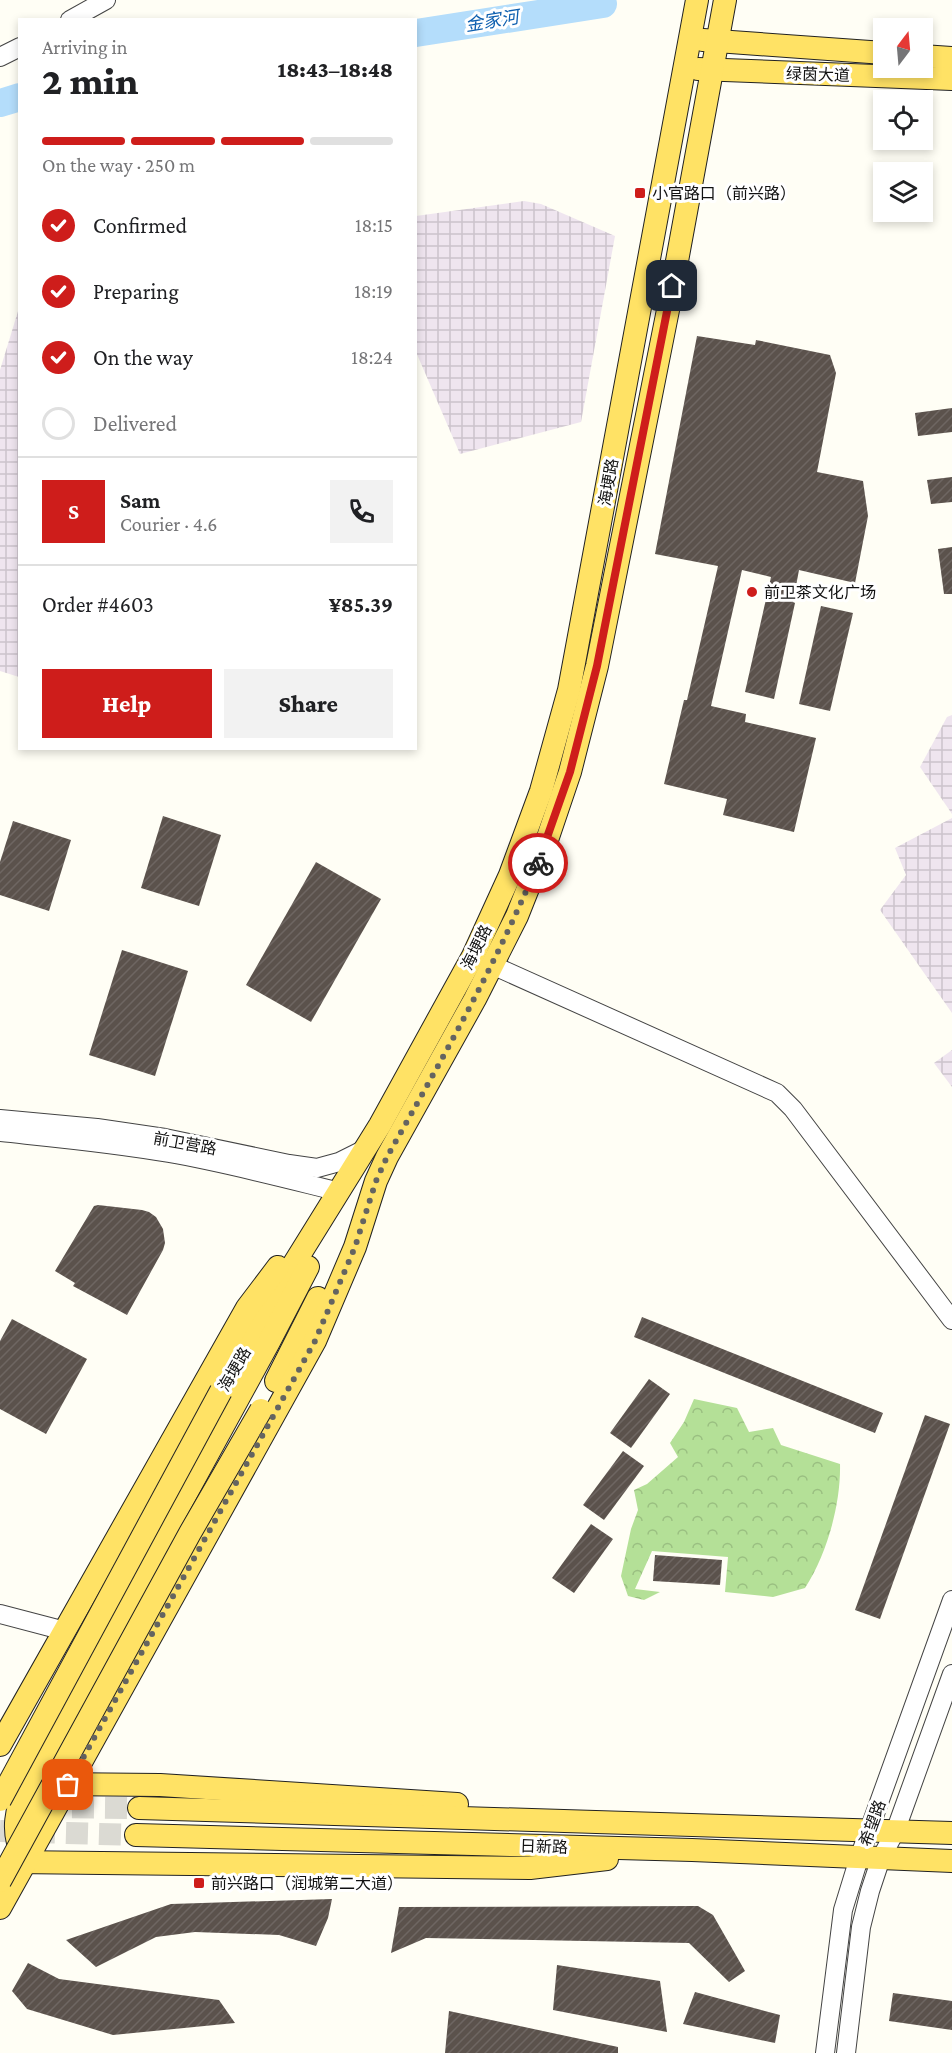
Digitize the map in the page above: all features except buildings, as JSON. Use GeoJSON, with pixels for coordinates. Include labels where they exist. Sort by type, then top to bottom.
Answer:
{"type":"FeatureCollection","features":[{"type":"Feature","properties":{"kind":"main road","name":"海埂路"},"geometry":{"type":"LineString","coordinates":[[0,1800],[221,1391],[290,1270],[380,1125],[473,956],[510,875],[541,791],[571,679],[697,0]]}},
{"type":"Feature","properties":{"kind":"main road","name":"海埂路"},"geometry":{"type":"LineString","coordinates":[[376,1181],[517,916],[546,843],[570,772],[597,666],[668,310],[725,0]]}},
{"type":"Feature","properties":{"kind":"main road","name":"绿茵大道"},"geometry":{"type":"LineString","coordinates":[[690,40],[873,52]]}},
{"type":"Feature","properties":{"kind":"main road"},"geometry":{"type":"LineString","coordinates":[[933,57],[952,58]]}},
{"type":"Feature","properties":{"kind":"main road","name":"绿茵大道"},"geometry":{"type":"LineString","coordinates":[[684,68],[952,79]]}},
{"type":"Feature","properties":{"kind":"main road"},"geometry":{"type":"LineString","coordinates":[[0,1881],[178,1553],[261,1410],[314,1307],[337,1252],[376,1181]]}},
{"type":"Feature","properties":{"kind":"main road"},"geometry":{"type":"LineString","coordinates":[[0,1908],[315,1341],[355,1247],[376,1181]]}},
{"type":"Feature","properties":{"kind":"main road"},"geometry":{"type":"LineString","coordinates":[[0,1745],[247,1308],[313,1222],[340,1192]]}},
{"type":"Feature","properties":{"kind":"main road"},"geometry":{"type":"LineString","coordinates":[[26,1863],[18,1845],[15,1825],[18,1803],[275,1332],[327,1231],[340,1192]]}},
{"type":"Feature","properties":{"kind":"main road","name":"日新路"},"geometry":{"type":"LineString","coordinates":[[0,1782],[160,1785],[453,1803],[667,1825]]}},
{"type":"Feature","properties":{"kind":"main road","name":"日新路"},"geometry":{"type":"LineString","coordinates":[[139,1808],[952,1833]]}},
{"type":"Feature","properties":{"kind":"main road","name":"日新路"},"geometry":{"type":"LineString","coordinates":[[136,1835],[692,1850],[952,1861]]}},
{"type":"Feature","properties":{"kind":"main road"},"geometry":{"type":"LineString","coordinates":[[0,1861],[530,1868],[692,1850]]}},
{"type":"Feature","properties":{"kind":"street"},"geometry":{"type":"LineString","coordinates":[[74,18],[106,0]]}},
{"type":"Feature","properties":{"kind":"street"},"geometry":{"type":"LineString","coordinates":[[0,57],[18,48]]}},
{"type":"Feature","properties":{"kind":"street"},"geometry":{"type":"LineString","coordinates":[[492,965],[777,1093],[793,1109],[952,1320]]}},
{"type":"Feature","properties":{"kind":"street","name":"前卫营路"},"geometry":{"type":"LineString","coordinates":[[0,1119],[119,1131],[317,1168],[339,1162],[365,1149]]}},
{"type":"Feature","properties":{"kind":"street","name":"前卫营路"},"geometry":{"type":"LineString","coordinates":[[0,1132],[97,1142],[168,1153],[232,1165],[340,1192]]}},
{"type":"Feature","properties":{"kind":"street","name":"希望路"},"geometry":{"type":"LineString","coordinates":[[846,2053],[861,1927],[870,1891],[870,1831],[952,1600]]}},
{"type":"Feature","properties":{"kind":"street"},"geometry":{"type":"LineString","coordinates":[[0,1614],[65,1632]]}},
{"type":"Feature","properties":{"kind":"street","name":"希望路"},"geometry":{"type":"LineString","coordinates":[[825,2053],[843,1910],[870,1858],[896,1832],[952,1674]]}},
{"type":"Feature","properties":{"kind":"shaded area"},"geometry":{"type":"Polygon","coordinates":[[[524,201],[541,204],[615,236],[581,422],[460,454],[417,354],[417,216],[524,201]]]}},
{"type":"Feature","properties":{"kind":"shaded area"},"geometry":{"type":"Polygon","coordinates":[[[18,311],[18,677],[0,671],[0,370],[18,311]]]}},
{"type":"Feature","properties":{"kind":"shaded area"},"geometry":{"type":"Polygon","coordinates":[[[952,715],[952,814],[920,767],[947,717],[952,715]]]}},
{"type":"Feature","properties":{"kind":"shaded area"},"geometry":{"type":"Polygon","coordinates":[[[952,818],[952,1013],[880,910],[906,875],[895,848],[952,818]]]}},
{"type":"Feature","properties":{"kind":"shaded area"},"geometry":{"type":"Polygon","coordinates":[[[952,1050],[952,1087],[934,1063],[952,1050]]]}},
{"type":"Feature","properties":{"kind":"green space"},"geometry":{"type":"Polygon","coordinates":[[[694,1399],[737,1408],[749,1432],[773,1428],[781,1445],[840,1464],[838,1495],[831,1528],[820,1560],[805,1588],[773,1597],[725,1592],[728,1557],[652,1551],[635,1589],[660,1592],[644,1600],[628,1596],[621,1576],[631,1529],[638,1510],[634,1490],[647,1484],[678,1457],[670,1443],[684,1422],[694,1399]]]}},
{"type":"Feature","properties":{"kind":"waterway","name":"金家河"},"geometry":{"type":"LineString","coordinates":[[417,33],[603,4]]}},
{"type":"Feature","properties":{"kind":"waterway","name":"金家河"},"geometry":{"type":"LineString","coordinates":[[0,103],[18,98]]}},
{"type":"Feature","properties":{"kind":"tunnel"},"geometry":{"type":"LineString","coordinates":[[39,1807],[139,1808]]}},
{"type":"Feature","properties":{"kind":"tunnel"},"geometry":{"type":"LineString","coordinates":[[0,1831],[136,1835]]}},
{"type":"Feature","properties":{"kind":"way so far"},"geometry":{"type":"LineString","coordinates":[[68,1785],[315,1341],[355,1247],[376,1181],[387,1157],[475,999],[517,916],[538,863]]}},
{"type":"Feature","properties":{"kind":"place","name":"小官路口（前兴路）"},"geometry":{"type":"Point","coordinates":[640,193]}},
{"type":"Feature","properties":{"kind":"place","name":"前卫茶文化广场"},"geometry":{"type":"Point","coordinates":[752,592]}},
{"type":"Feature","properties":{"kind":"place","name":"前兴路口（润城第二大道）"},"geometry":{"type":"Point","coordinates":[199,1883]}},
{"type":"Feature","properties":{"kind":"route"},"geometry":{"type":"LineString","coordinates":[[538,863],[570,772],[597,666],[672,286]]}}]}
